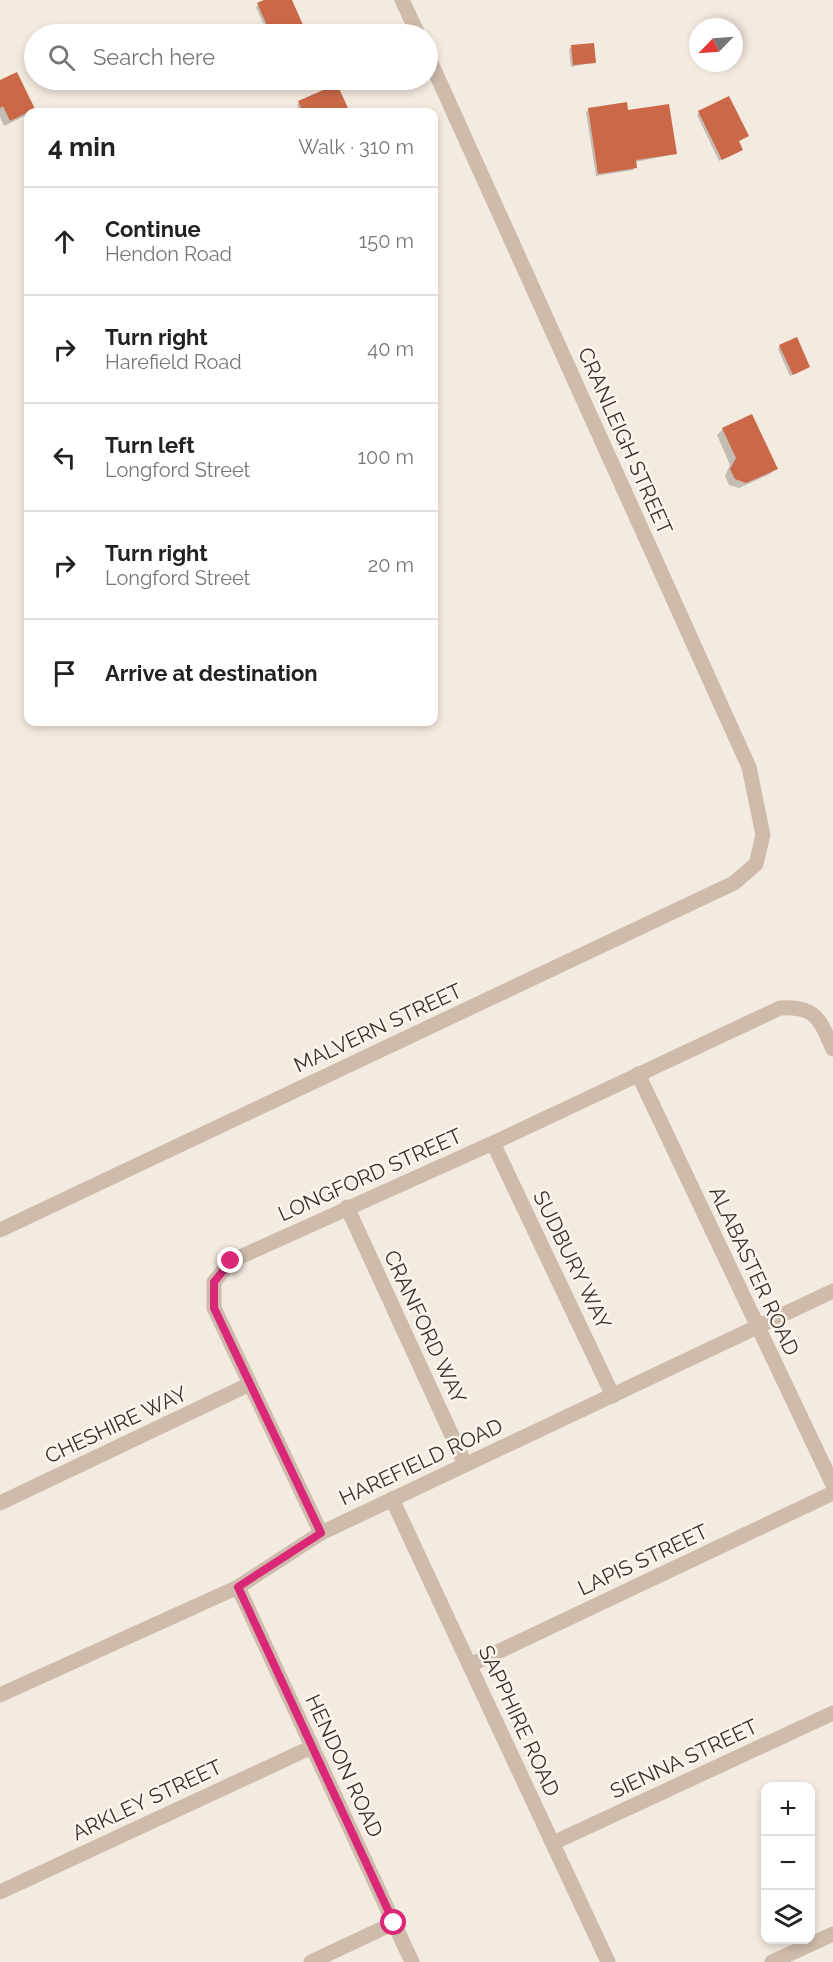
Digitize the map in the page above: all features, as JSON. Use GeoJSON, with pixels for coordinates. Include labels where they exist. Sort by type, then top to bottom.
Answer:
{"type":"FeatureCollection","features":[{"type":"Feature","properties":{"kind":"street"},"geometry":{"type":"LineString","coordinates":[[402,0],[413,24]]}},
{"type":"Feature","properties":{"kind":"street","name":"CRANLEIGH STREET"},"geometry":{"type":"LineString","coordinates":[[438,78],[749,767],[763,835],[760,850]]}},
{"type":"Feature","properties":{"kind":"street","name":"MALVERN STREET"},"geometry":{"type":"LineString","coordinates":[[0,1230],[734,883],[756,864],[760,850]]}},
{"type":"Feature","properties":{"kind":"street","name":"LONGFORD STREET"},"geometry":{"type":"LineString","coordinates":[[321,1533],[214,1308],[214,1282],[231,1261],[346,1207],[493,1143],[780,1008],[802,1007],[819,1020],[833,1049]]}},
{"type":"Feature","properties":{"kind":"street","name":"ALABASTER ROAD"},"geometry":{"type":"LineString","coordinates":[[638,1074],[833,1485]]}},
{"type":"Feature","properties":{"kind":"street","name":"SUDBURY WAY"},"geometry":{"type":"LineString","coordinates":[[493,1143],[613,1396]]}},
{"type":"Feature","properties":{"kind":"street","name":"CRANFORD WAY"},"geometry":{"type":"LineString","coordinates":[[346,1207],[465,1464]]}},
{"type":"Feature","properties":{"kind":"street","name":"HAREFIELD ROAD"},"geometry":{"type":"LineString","coordinates":[[0,1695],[238,1587],[321,1533],[833,1291]]}},
{"type":"Feature","properties":{"kind":"street","name":"CHESHIRE WAY"},"geometry":{"type":"LineString","coordinates":[[0,1503],[250,1384]]}},
{"type":"Feature","properties":{"kind":"street","name":"LAPIS STREET"},"geometry":{"type":"LineString","coordinates":[[470,1665],[833,1494]]}},
{"type":"Feature","properties":{"kind":"street","name":"SAPPHIRE ROAD"},"geometry":{"type":"LineString","coordinates":[[392,1499],[608,1962]]}},
{"type":"Feature","properties":{"kind":"street","name":"HENDON ROAD"},"geometry":{"type":"LineString","coordinates":[[238,1587],[412,1962]]}},
{"type":"Feature","properties":{"kind":"street","name":"SIENNA STREET"},"geometry":{"type":"LineString","coordinates":[[553,1843],[833,1713]]}},
{"type":"Feature","properties":{"kind":"street","name":"ARKLEY STREET"},"geometry":{"type":"LineString","coordinates":[[0,1892],[312,1747]]}},
{"type":"Feature","properties":{"kind":"street"},"geometry":{"type":"LineString","coordinates":[[311,1962],[394,1923]]}},
{"type":"Feature","properties":{"kind":"street"},"geometry":{"type":"LineString","coordinates":[[772,1962],[833,1934]]}},
{"type":"Feature","properties":{"kind":"building"},"geometry":{"type":"Polygon","coordinates":[[[264,0],[292,0],[303,24],[266,24],[257,3],[264,0]]]}},
{"type":"Feature","properties":{"kind":"building"},"geometry":{"type":"Polygon","coordinates":[[[594,43],[596,63],[573,65],[571,45],[594,43]]]}},
{"type":"Feature","properties":{"kind":"building"},"geometry":{"type":"Polygon","coordinates":[[[17,72],[35,108],[24,108],[24,114],[10,121],[3,106],[0,108],[0,80],[17,72]]]}},
{"type":"Feature","properties":{"kind":"building"},"geometry":{"type":"Polygon","coordinates":[[[323,90],[340,90],[348,108],[301,108],[298,101],[323,90]]]}},
{"type":"Feature","properties":{"kind":"building"},"geometry":{"type":"Polygon","coordinates":[[[729,96],[749,136],[739,141],[743,150],[722,160],[698,111],[729,96]]]}},
{"type":"Feature","properties":{"kind":"building"},"geometry":{"type":"Polygon","coordinates":[[[627,102],[628,110],[669,104],[677,154],[636,160],[637,168],[598,174],[588,108],[627,102]]]}},
{"type":"Feature","properties":{"kind":"building"},"geometry":{"type":"Polygon","coordinates":[[[797,337],[810,367],[793,375],[779,345],[797,337]]]}},
{"type":"Feature","properties":{"kind":"building"},"geometry":{"type":"Polygon","coordinates":[[[752,414],[778,469],[746,483],[735,479],[730,469],[736,458],[722,428],[752,414]]]}},
{"type":"Feature","properties":{"kind":"route"},"geometry":{"type":"LineString","coordinates":[[231,1261],[214,1282],[214,1308],[321,1533],[238,1587],[394,1923]]}}]}
